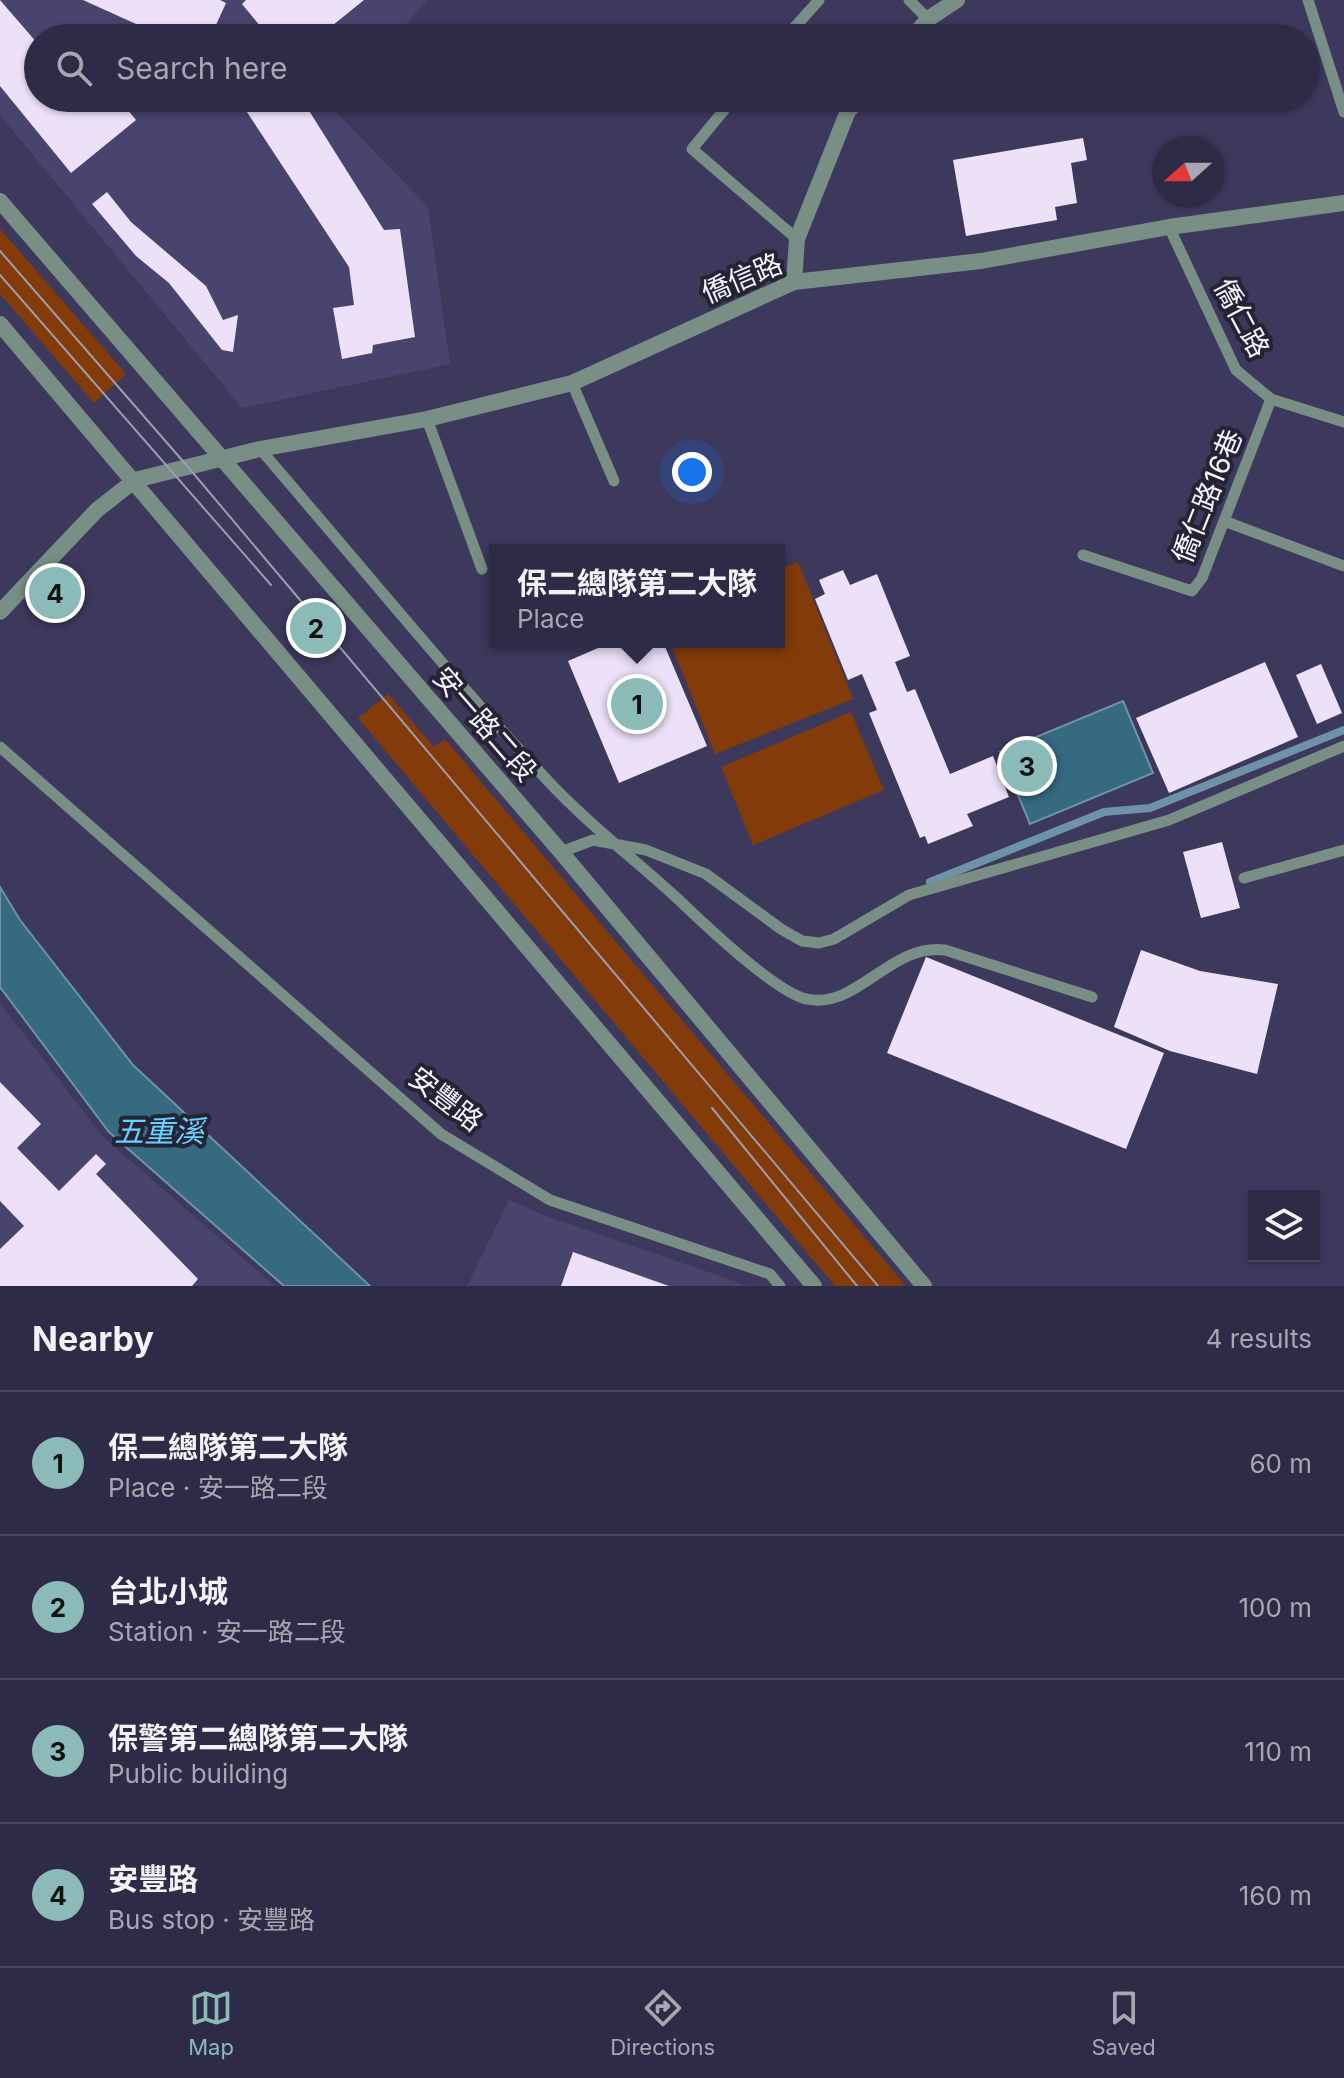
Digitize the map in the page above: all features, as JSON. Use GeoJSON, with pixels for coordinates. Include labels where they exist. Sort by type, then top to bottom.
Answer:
{"type":"FeatureCollection","features":[{"type":"Feature","properties":{"kind":"street"},"geometry":{"type":"LineString","coordinates":[[924,24],[957,0]]}},
{"type":"Feature","properties":{"kind":"street"},"geometry":{"type":"LineString","coordinates":[[794,282],[797,239],[848,112]]}},
{"type":"Feature","properties":{"kind":"street","name":"安一路二段"},"geometry":{"type":"LineString","coordinates":[[0,201],[561,852],[924,1286]]}},
{"type":"Feature","properties":{"kind":"street","name":"僑信路"},"geometry":{"type":"LineString","coordinates":[[135,480],[260,449],[427,419],[572,383],[794,282],[981,261],[1169,227],[1344,203]]}},
{"type":"Feature","properties":{"kind":"street"},"geometry":{"type":"LineString","coordinates":[[0,324],[814,1286]]}},
{"type":"Feature","properties":{"kind":"street"},"geometry":{"type":"LineString","coordinates":[[0,612],[97,510],[135,480]]}},
{"type":"Feature","properties":{"kind":"lane"},"geometry":{"type":"LineString","coordinates":[[798,24],[819,0]]}},
{"type":"Feature","properties":{"kind":"lane"},"geometry":{"type":"LineString","coordinates":[[909,0],[928,19]]}},
{"type":"Feature","properties":{"kind":"lane"},"geometry":{"type":"LineString","coordinates":[[1308,0],[1317,24]]}},
{"type":"Feature","properties":{"kind":"lane"},"geometry":{"type":"LineString","coordinates":[[1320,35],[1344,112]]}},
{"type":"Feature","properties":{"kind":"lane"},"geometry":{"type":"LineString","coordinates":[[722,112],[692,149],[797,239]]}},
{"type":"Feature","properties":{"kind":"lane","name":"僑仁路"},"geometry":{"type":"LineString","coordinates":[[1169,227],[1236,370],[1271,399],[1344,422]]}},
{"type":"Feature","properties":{"kind":"lane"},"geometry":{"type":"LineString","coordinates":[[572,383],[614,481]]}},
{"type":"Feature","properties":{"kind":"lane","name":"僑仁路16巷"},"geometry":{"type":"LineString","coordinates":[[1083,555],[1192,591],[1202,578],[1271,399]]}},
{"type":"Feature","properties":{"kind":"lane"},"geometry":{"type":"LineString","coordinates":[[427,419],[482,569]]}},
{"type":"Feature","properties":{"kind":"lane"},"geometry":{"type":"LineString","coordinates":[[260,449],[550,783],[611,842],[712,931],[802,998],[832,999],[899,958],[928,948],[1092,997]]}},
{"type":"Feature","properties":{"kind":"lane"},"geometry":{"type":"LineString","coordinates":[[1224,521],[1344,566]]}},
{"type":"Feature","properties":{"kind":"lane"},"geometry":{"type":"LineString","coordinates":[[561,852],[582,841],[611,842],[646,850],[706,874],[781,929],[802,941],[819,943],[834,939],[909,895],[1169,820],[1344,746]]}},
{"type":"Feature","properties":{"kind":"lane","name":"安豐路"},"geometry":{"type":"LineString","coordinates":[[0,747],[441,1134],[550,1200],[770,1274],[780,1286]]}},
{"type":"Feature","properties":{"kind":"lane"},"geometry":{"type":"LineString","coordinates":[[1244,878],[1344,850]]}},
{"type":"Feature","properties":{"kind":"shaded area"},"geometry":{"type":"Polygon","coordinates":[[[0,0],[427,0],[406,24],[24,24],[24,112],[336,112],[428,207],[450,364],[242,408],[0,115],[0,0]]]}},
{"type":"Feature","properties":{"kind":"shaded area"},"geometry":{"type":"Polygon","coordinates":[[[0,229],[126,374],[94,403],[0,294],[0,229]]]}},
{"type":"Feature","properties":{"kind":"shaded area"},"geometry":{"type":"Polygon","coordinates":[[[798,562],[853,699],[715,754],[672,648],[785,648],[785,567],[798,562]]]}},
{"type":"Feature","properties":{"kind":"shaded area"},"geometry":{"type":"Polygon","coordinates":[[[388,694],[434,747],[445,739],[906,1286],[835,1286],[358,718],[388,694]]]}},
{"type":"Feature","properties":{"kind":"shaded area"},"geometry":{"type":"Polygon","coordinates":[[[851,712],[884,790],[753,845],[721,767],[851,712]]]}},
{"type":"Feature","properties":{"kind":"shaded area"},"geometry":{"type":"Polygon","coordinates":[[[0,1003],[104,1138],[275,1286],[0,1286],[0,1003]]]}},
{"type":"Feature","properties":{"kind":"shaded area"},"geometry":{"type":"Polygon","coordinates":[[[509,1200],[546,1216],[749,1286],[467,1286],[509,1200]]]}},
{"type":"Feature","properties":{"kind":"water"},"geometry":{"type":"Polygon","coordinates":[[[1123,701],[1153,773],[1030,824],[1000,752],[1123,701]]]}},
{"type":"Feature","properties":{"kind":"water","name":"五重溪"},"geometry":{"type":"Polygon","coordinates":[[[0,887],[20,920],[133,1065],[370,1286],[284,1286],[109,1132],[0,987],[0,887]]]}},
{"type":"Feature","properties":{"kind":"building"},"geometry":{"type":"Polygon","coordinates":[[[0,0],[24,28],[24,112],[129,112],[136,120],[71,173],[0,86],[0,0]]]}},
{"type":"Feature","properties":{"kind":"building"},"geometry":{"type":"Polygon","coordinates":[[[83,0],[220,0],[226,3],[216,24],[136,24],[83,0]]]}},
{"type":"Feature","properties":{"kind":"building"},"geometry":{"type":"Polygon","coordinates":[[[246,0],[364,0],[334,24],[258,24],[242,4],[246,0]]]}},
{"type":"Feature","properties":{"kind":"building"},"geometry":{"type":"Polygon","coordinates":[[[247,112],[310,112],[384,230],[400,229],[415,337],[373,345],[372,353],[342,359],[333,308],[354,305],[349,267],[247,112]]]}},
{"type":"Feature","properties":{"kind":"building"},"geometry":{"type":"Polygon","coordinates":[[[1083,138],[1087,160],[1071,163],[1077,203],[1055,207],[1057,220],[966,236],[953,160],[1083,138]]]}},
{"type":"Feature","properties":{"kind":"building"},"geometry":{"type":"Polygon","coordinates":[[[107,192],[131,222],[206,286],[223,320],[238,315],[233,352],[222,350],[169,283],[136,256],[92,204],[107,192]]]}},
{"type":"Feature","properties":{"kind":"building"},"geometry":{"type":"Polygon","coordinates":[[[843,570],[850,585],[877,574],[910,656],[895,662],[907,692],[915,689],[950,774],[993,756],[1009,797],[967,814],[973,826],[928,844],[925,836],[920,838],[869,713],[877,710],[862,674],[848,680],[815,599],[825,594],[819,580],[843,570]]]}},
{"type":"Feature","properties":{"kind":"building"},"geometry":{"type":"Polygon","coordinates":[[[598,648],[666,648],[707,746],[619,783],[568,661],[598,648]]]}},
{"type":"Feature","properties":{"kind":"building"},"geometry":{"type":"Polygon","coordinates":[[[1265,662],[1298,737],[1169,793],[1136,718],[1265,662]]]}},
{"type":"Feature","properties":{"kind":"building"},"geometry":{"type":"Polygon","coordinates":[[[1321,664],[1342,713],[1317,724],[1296,675],[1321,664]]]}},
{"type":"Feature","properties":{"kind":"building"},"geometry":{"type":"Polygon","coordinates":[[[1222,842],[1240,908],[1201,918],[1183,852],[1222,842]]]}},
{"type":"Feature","properties":{"kind":"building"},"geometry":{"type":"Polygon","coordinates":[[[1141,950],[1200,971],[1278,984],[1257,1074],[1170,1051],[1114,1027],[1141,950]]]}},
{"type":"Feature","properties":{"kind":"building"},"geometry":{"type":"Polygon","coordinates":[[[926,957],[1164,1053],[1126,1149],[887,1053],[926,957]]]}},
{"type":"Feature","properties":{"kind":"building"},"geometry":{"type":"Polygon","coordinates":[[[0,1082],[41,1124],[17,1148],[59,1191],[96,1154],[106,1164],[96,1174],[198,1279],[192,1286],[0,1286],[0,1249],[24,1226],[0,1201],[0,1082]]]}},
{"type":"Feature","properties":{"kind":"building"},"geometry":{"type":"Polygon","coordinates":[[[573,1252],[669,1286],[561,1286],[573,1252]]]}},
{"type":"Feature","properties":{"kind":"waterway"},"geometry":{"type":"LineString","coordinates":[[930,882],[1104,812],[1150,808],[1344,730]]}},
{"type":"Feature","properties":{"kind":"tram line"},"geometry":{"type":"LineString","coordinates":[[0,251],[188,467],[878,1286]]}},
{"type":"Feature","properties":{"kind":"tram line"},"geometry":{"type":"LineString","coordinates":[[0,275],[271,585]]}},
{"type":"Feature","properties":{"kind":"tram line"},"geometry":{"type":"LineString","coordinates":[[712,1108],[857,1286]]}},
{"type":"Feature","properties":{"kind":"place","name":"安豐路"},"geometry":{"type":"Point","coordinates":[55,593]}},
{"type":"Feature","properties":{"kind":"place","name":"台北小城"},"geometry":{"type":"Point","coordinates":[316,628]}},
{"type":"Feature","properties":{"kind":"place","name":"保二總隊第二大隊"},"geometry":{"type":"Point","coordinates":[637,704]}},
{"type":"Feature","properties":{"kind":"place","name":"保警第二總隊第二大隊"},"geometry":{"type":"Point","coordinates":[1027,766]}}]}
